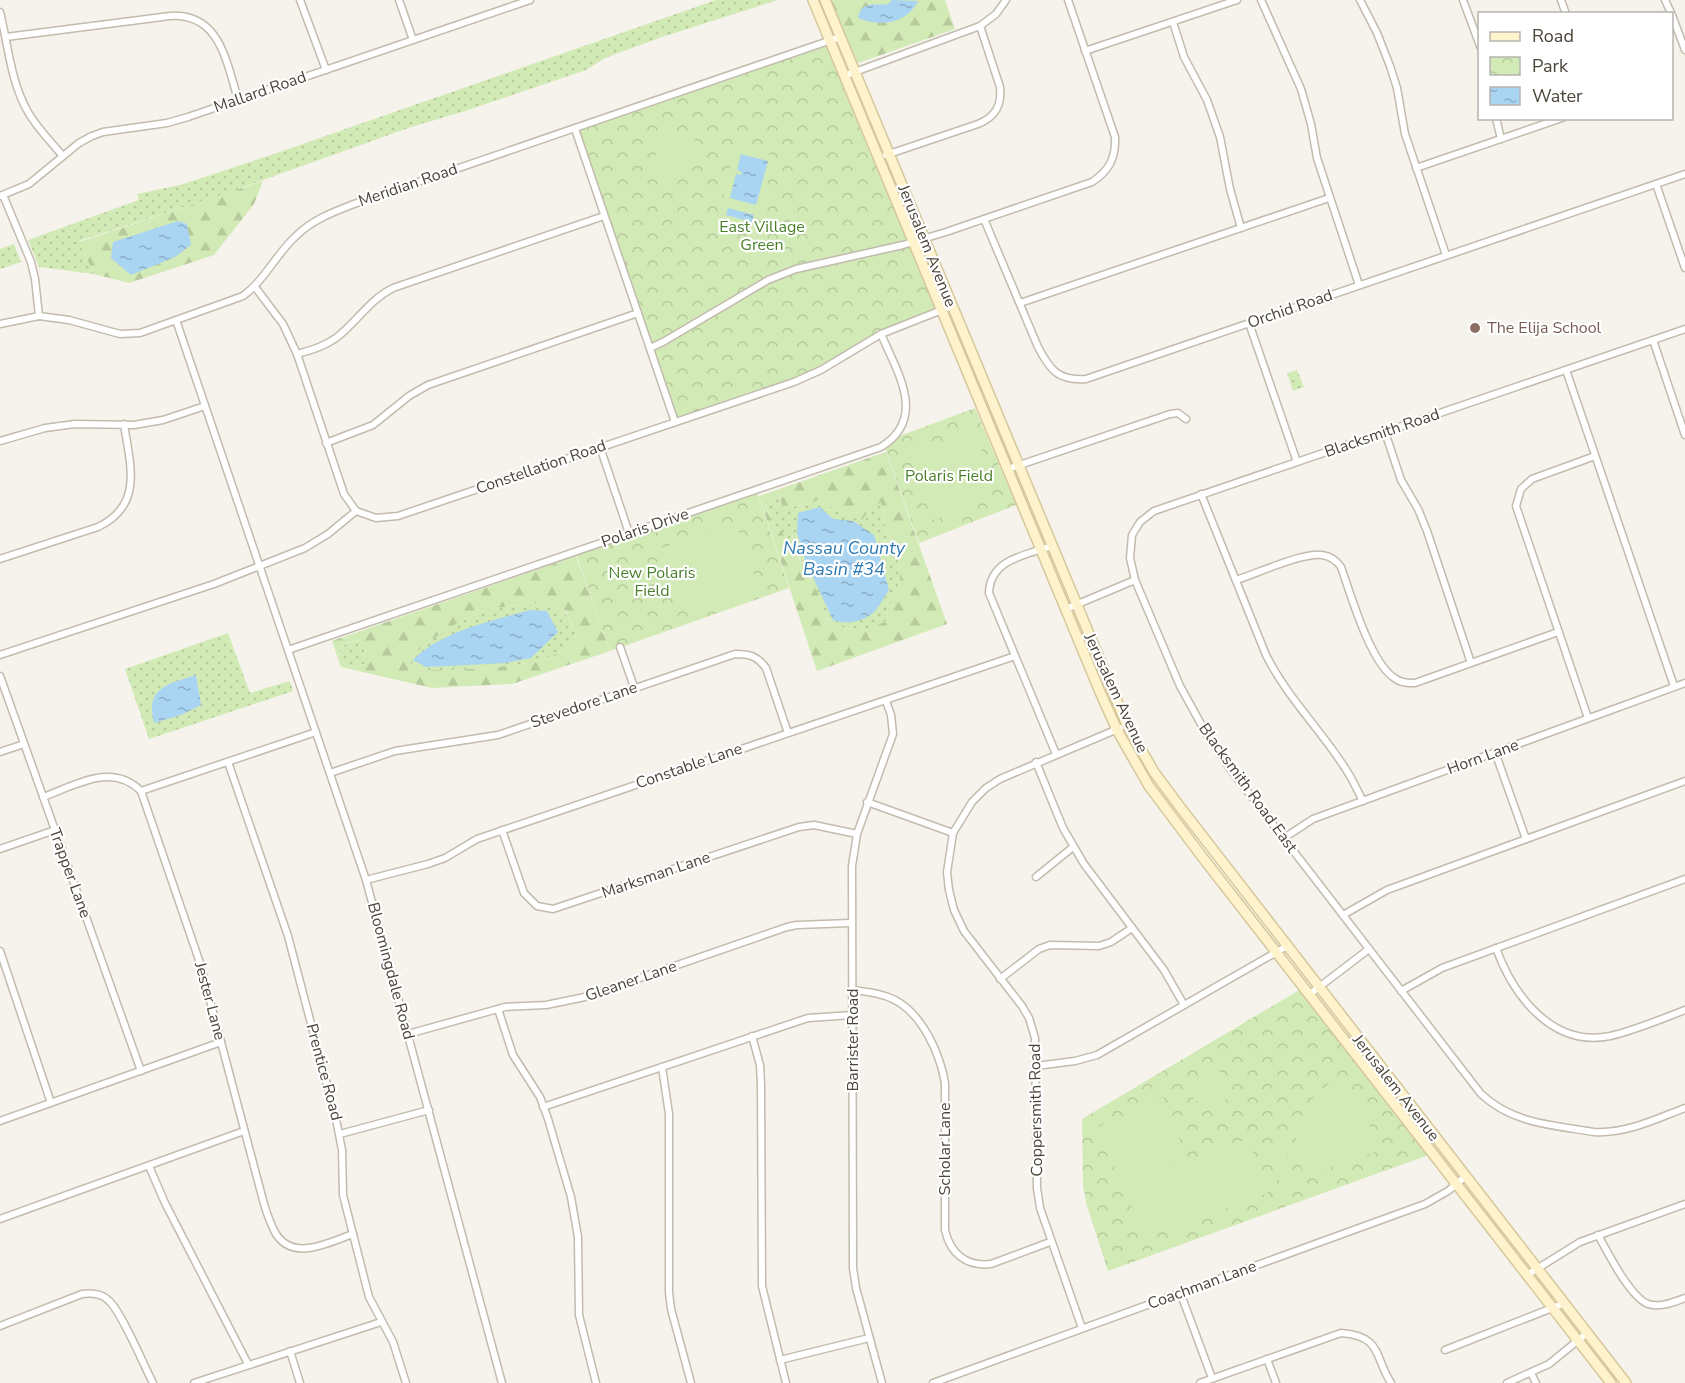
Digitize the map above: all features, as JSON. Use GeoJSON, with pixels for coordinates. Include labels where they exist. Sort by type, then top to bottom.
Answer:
{"type":"FeatureCollection","features":[{"type":"Feature","properties":{"kind":"main road","name":"Jerusalem Avenue"},"geometry":{"type":"LineString","coordinates":[[813,0],[1116,730],[1149,786],[1208,864],[1611,1383]]}},
{"type":"Feature","properties":{"kind":"main road","name":"Jerusalem Avenue"},"geometry":{"type":"LineString","coordinates":[[825,0],[1127,725],[1154,772],[1626,1383]]}},
{"type":"Feature","properties":{"kind":"main road"},"geometry":{"type":"LineString","coordinates":[[1208,864],[1218,856]]}},
{"type":"Feature","properties":{"kind":"street"},"geometry":{"type":"LineString","coordinates":[[300,0],[326,70]]}},
{"type":"Feature","properties":{"kind":"street"},"geometry":{"type":"LineString","coordinates":[[399,0],[413,40]]}},
{"type":"Feature","properties":{"kind":"street","name":"Mallard Road"},"geometry":{"type":"LineString","coordinates":[[2,195],[29,184],[79,143],[103,132],[167,123],[530,0]]}},
{"type":"Feature","properties":{"kind":"street"},"geometry":{"type":"LineString","coordinates":[[844,75],[980,26],[996,14],[1006,0]]}},
{"type":"Feature","properties":{"kind":"street"},"geometry":{"type":"LineString","coordinates":[[650,348],[768,280],[796,269],[946,232],[1092,182],[1101,176],[1112,163],[1116,151],[1115,137],[1068,0]]}},
{"type":"Feature","properties":{"kind":"street"},"geometry":{"type":"LineString","coordinates":[[1085,51],[1236,0]]}},
{"type":"Feature","properties":{"kind":"street"},"geometry":{"type":"LineString","coordinates":[[1261,0],[1301,89],[1311,124],[1317,158],[1359,285]]}},
{"type":"Feature","properties":{"kind":"street"},"geometry":{"type":"LineString","coordinates":[[1360,0],[1377,33],[1390,66],[1397,88],[1405,134],[1446,255]]}},
{"type":"Feature","properties":{"kind":"street"},"geometry":{"type":"LineString","coordinates":[[1463,0],[1478,43]]}},
{"type":"Feature","properties":{"kind":"street"},"geometry":{"type":"LineString","coordinates":[[0,12],[16,81],[24,104],[39,128],[63,156]]}},
{"type":"Feature","properties":{"kind":"street"},"geometry":{"type":"LineString","coordinates":[[6,37],[170,16],[188,16],[198,20],[214,33],[238,99]]}},
{"type":"Feature","properties":{"kind":"street"},"geometry":{"type":"LineString","coordinates":[[1673,18],[1685,50]]}},
{"type":"Feature","properties":{"kind":"street"},"geometry":{"type":"LineString","coordinates":[[1173,22],[1184,57],[1207,100],[1220,137],[1230,189],[1241,228]]}},
{"type":"Feature","properties":{"kind":"street"},"geometry":{"type":"LineString","coordinates":[[878,158],[983,122],[997,111],[1001,97],[1000,87],[980,26]]}},
{"type":"Feature","properties":{"kind":"street","name":"Meridian Road"},"geometry":{"type":"LineString","coordinates":[[0,324],[39,316],[69,320],[120,334],[140,333],[243,296],[255,287],[295,236],[328,214],[840,37]]}},
{"type":"Feature","properties":{"kind":"street"},"geometry":{"type":"LineString","coordinates":[[1497,120],[1502,139]]}},
{"type":"Feature","properties":{"kind":"street"},"geometry":{"type":"LineString","coordinates":[[1416,168],[1556,120]]}},
{"type":"Feature","properties":{"kind":"street"},"geometry":{"type":"LineString","coordinates":[[574,129],[675,422]]}},
{"type":"Feature","properties":{"kind":"street","name":"Orchid Road"},"geometry":{"type":"LineString","coordinates":[[984,219],[1047,365],[1061,376],[1075,380],[1086,379],[1685,174]]}},
{"type":"Feature","properties":{"kind":"street"},"geometry":{"type":"LineString","coordinates":[[1656,184],[1685,268]]}},
{"type":"Feature","properties":{"kind":"street"},"geometry":{"type":"LineString","coordinates":[[2,195],[31,262],[39,316]]}},
{"type":"Feature","properties":{"kind":"street"},"geometry":{"type":"LineString","coordinates":[[1020,303],[1329,198]]}},
{"type":"Feature","properties":{"kind":"street"},"geometry":{"type":"LineString","coordinates":[[297,354],[321,348],[337,337],[366,306],[393,288],[604,216]]}},
{"type":"Feature","properties":{"kind":"street"},"geometry":{"type":"LineString","coordinates":[[0,655],[214,584],[259,566],[316,542],[356,511],[344,494],[297,354],[283,324],[255,287]]}},
{"type":"Feature","properties":{"kind":"street","name":"Constellation Road"},"geometry":{"type":"LineString","coordinates":[[356,511],[376,518],[398,516],[794,382],[821,370],[881,334],[952,306]]}},
{"type":"Feature","properties":{"kind":"street"},"geometry":{"type":"LineString","coordinates":[[326,443],[373,424],[409,396],[428,385],[638,313]]}},
{"type":"Feature","properties":{"kind":"street","name":"Bloomingdale Road"},"geometry":{"type":"LineString","coordinates":[[176,320],[366,880],[502,1383]]}},
{"type":"Feature","properties":{"kind":"street"},"geometry":{"type":"LineString","coordinates":[[1249,323],[1297,462]]}},
{"type":"Feature","properties":{"kind":"street","name":"Blacksmith Road"},"geometry":{"type":"LineString","coordinates":[[1136,580],[1129,550],[1132,535],[1140,522],[1154,511],[1685,329]]}},
{"type":"Feature","properties":{"kind":"street","name":"Polaris Drive"},"geometry":{"type":"LineString","coordinates":[[288,650],[881,447],[890,442],[902,428],[907,404],[905,391],[881,334]]}},
{"type":"Feature","properties":{"kind":"street"},"geometry":{"type":"LineString","coordinates":[[1653,340],[1685,435]]}},
{"type":"Feature","properties":{"kind":"street"},"geometry":{"type":"LineString","coordinates":[[1566,370],[1674,686]]}},
{"type":"Feature","properties":{"kind":"street"},"geometry":{"type":"LineString","coordinates":[[0,441],[45,428],[65,425],[134,425],[163,420],[205,406]]}},
{"type":"Feature","properties":{"kind":"street"},"geometry":{"type":"LineString","coordinates":[[1008,469],[1170,414],[1178,413],[1186,419]]}},
{"type":"Feature","properties":{"kind":"street"},"geometry":{"type":"LineString","coordinates":[[0,559],[98,526],[111,520],[120,512],[128,497],[131,484],[124,424]]}},
{"type":"Feature","properties":{"kind":"street"},"geometry":{"type":"LineString","coordinates":[[1385,432],[1401,480],[1424,523],[1471,663]]}},
{"type":"Feature","properties":{"kind":"street"},"geometry":{"type":"LineString","coordinates":[[600,447],[629,533]]}},
{"type":"Feature","properties":{"kind":"street"},"geometry":{"type":"LineString","coordinates":[[1588,718],[1518,515],[1516,500],[1521,489],[1532,479],[1595,456]]}},
{"type":"Feature","properties":{"kind":"street"},"geometry":{"type":"LineString","coordinates":[[1201,494],[1275,673],[1345,768],[1363,801]]}},
{"type":"Feature","properties":{"kind":"street"},"geometry":{"type":"LineString","coordinates":[[1052,546],[1008,561],[997,569],[989,585],[989,593],[1056,754]]}},
{"type":"Feature","properties":{"kind":"street"},"geometry":{"type":"LineString","coordinates":[[1236,580],[1306,556],[1319,554],[1328,556],[1341,567],[1368,640],[1385,669],[1393,678],[1404,683],[1415,683],[1558,632]]}},
{"type":"Feature","properties":{"kind":"street"},"geometry":{"type":"LineString","coordinates":[[1066,609],[1136,580]]}},
{"type":"Feature","properties":{"kind":"street","name":"Blacksmith Road East"},"geometry":{"type":"LineString","coordinates":[[1136,580],[1192,710],[1231,770],[1369,949]]}},
{"type":"Feature","properties":{"kind":"street"},"geometry":{"type":"LineString","coordinates":[[620,647],[634,687]]}},
{"type":"Feature","properties":{"kind":"street","name":"Stevedore Lane"},"geometry":{"type":"LineString","coordinates":[[330,773],[395,751],[498,735],[735,654],[748,654],[759,660],[766,668],[788,733]]}},
{"type":"Feature","properties":{"kind":"street","name":"Constable Lane"},"geometry":{"type":"LineString","coordinates":[[366,880],[429,864],[445,858],[477,839],[502,830],[1015,656]]}},
{"type":"Feature","properties":{"kind":"street","name":"Trapper Lane"},"geometry":{"type":"LineString","coordinates":[[0,676],[141,1071]]}},
{"type":"Feature","properties":{"kind":"street","name":"Horn Lane"},"geometry":{"type":"LineString","coordinates":[[1284,838],[1313,819],[1685,682]]}},
{"type":"Feature","properties":{"kind":"street","name":"Barrister Road"},"geometry":{"type":"LineString","coordinates":[[882,1383],[856,1288],[853,1268],[851,923],[852,866],[857,834],[893,734],[891,715],[886,701]]}},
{"type":"Feature","properties":{"kind":"street","name":"Coppersmith Road"},"geometry":{"type":"LineString","coordinates":[[1082,1328],[1040,1208],[1037,1188],[1035,1038],[1029,1018],[964,932],[954,910],[947,872],[953,834],[972,802],[986,788],[1007,775],[1036,762],[1127,725]]}},
{"type":"Feature","properties":{"kind":"street"},"geometry":{"type":"LineString","coordinates":[[43,797],[107,776],[119,776],[141,791],[316,732]]}},
{"type":"Feature","properties":{"kind":"street"},"geometry":{"type":"LineString","coordinates":[[0,752],[24,744]]}},
{"type":"Feature","properties":{"kind":"street"},"geometry":{"type":"LineString","coordinates":[[1495,752],[1526,839]]}},
{"type":"Feature","properties":{"kind":"street","name":"Prentice Road"},"geometry":{"type":"LineString","coordinates":[[228,762],[288,936],[340,1134],[343,1195],[369,1297],[400,1360],[406,1383]]}},
{"type":"Feature","properties":{"kind":"street"},"geometry":{"type":"LineString","coordinates":[[1036,762],[1073,847],[1164,970],[1184,1005]]}},
{"type":"Feature","properties":{"kind":"street"},"geometry":{"type":"LineString","coordinates":[[1344,915],[1382,892],[1685,781]]}},
{"type":"Feature","properties":{"kind":"street","name":"Jester Lane"},"geometry":{"type":"LineString","coordinates":[[141,791],[200,963],[264,1204],[275,1232],[281,1241],[290,1247],[303,1250],[353,1234]]}},
{"type":"Feature","properties":{"kind":"street"},"geometry":{"type":"LineString","coordinates":[[867,802],[953,834]]}},
{"type":"Feature","properties":{"kind":"street","name":"Marksman Lane"},"geometry":{"type":"LineString","coordinates":[[502,830],[525,893],[537,906],[553,909],[799,827],[814,825],[857,834]]}},
{"type":"Feature","properties":{"kind":"street"},"geometry":{"type":"LineString","coordinates":[[0,849],[55,830]]}},
{"type":"Feature","properties":{"kind":"street"},"geometry":{"type":"LineString","coordinates":[[1036,877],[1073,847]]}},
{"type":"Feature","properties":{"kind":"street"},"geometry":{"type":"LineString","coordinates":[[1401,991],[1427,975],[1685,879]]}},
{"type":"Feature","properties":{"kind":"street","name":"Gleaner Lane"},"geometry":{"type":"LineString","coordinates":[[408,1034],[505,1007],[546,1005],[585,997],[787,927],[851,923]]}},
{"type":"Feature","properties":{"kind":"street"},"geometry":{"type":"LineString","coordinates":[[1000,979],[1039,949],[1050,945],[1099,946],[1111,942],[1132,928]]}},
{"type":"Feature","properties":{"kind":"street"},"geometry":{"type":"LineString","coordinates":[[1036,1066],[1075,1061],[1096,1055],[1287,946]]}},
{"type":"Feature","properties":{"kind":"street"},"geometry":{"type":"LineString","coordinates":[[1496,948],[1508,977],[1539,1017],[1551,1026],[1569,1033],[1582,1036],[1609,1036],[1685,1010]]}},
{"type":"Feature","properties":{"kind":"street"},"geometry":{"type":"LineString","coordinates":[[1310,994],[1369,949],[1481,1094],[1501,1110],[1517,1117],[1605,1132],[1629,1129],[1685,1108]]}},
{"type":"Feature","properties":{"kind":"street"},"geometry":{"type":"LineString","coordinates":[[0,951],[51,1103]]}},
{"type":"Feature","properties":{"kind":"street","name":"Scholar Lane"},"geometry":{"type":"LineString","coordinates":[[853,990],[887,996],[899,1002],[916,1020],[934,1045],[942,1063],[945,1083],[945,1230],[952,1249],[964,1260],[983,1265],[1050,1242]]}},
{"type":"Feature","properties":{"kind":"street"},"geometry":{"type":"LineString","coordinates":[[498,1009],[513,1055],[533,1084],[543,1107],[575,1216],[578,1237],[579,1315],[596,1383]]}},
{"type":"Feature","properties":{"kind":"street"},"geometry":{"type":"LineString","coordinates":[[543,1107],[808,1018],[853,1014]]}},
{"type":"Feature","properties":{"kind":"street"},"geometry":{"type":"LineString","coordinates":[[752,1036],[760,1065],[761,1085],[762,1286],[786,1383]]}},
{"type":"Feature","properties":{"kind":"street"},"geometry":{"type":"LineString","coordinates":[[0,1121],[221,1042]]}},
{"type":"Feature","properties":{"kind":"street"},"geometry":{"type":"LineString","coordinates":[[662,1067],[669,1114],[669,1292],[671,1309],[691,1383]]}},
{"type":"Feature","properties":{"kind":"street"},"geometry":{"type":"LineString","coordinates":[[340,1134],[429,1110]]}},
{"type":"Feature","properties":{"kind":"street"},"geometry":{"type":"LineString","coordinates":[[0,1219],[244,1131]]}},
{"type":"Feature","properties":{"kind":"street"},"geometry":{"type":"LineString","coordinates":[[149,1166],[165,1203],[248,1364]]}},
{"type":"Feature","properties":{"kind":"street","name":"Coachman Lane"},"geometry":{"type":"LineString","coordinates":[[933,1383],[1425,1204],[1466,1176]]}},
{"type":"Feature","properties":{"kind":"street"},"geometry":{"type":"LineString","coordinates":[[1527,1275],[1565,1250],[1685,1204]]}},
{"type":"Feature","properties":{"kind":"street"},"geometry":{"type":"LineString","coordinates":[[1599,1236],[1614,1265],[1638,1297],[1646,1303],[1660,1305],[1685,1298]]}},
{"type":"Feature","properties":{"kind":"street"},"geometry":{"type":"LineString","coordinates":[[1180,1292],[1212,1378]]}},
{"type":"Feature","properties":{"kind":"street"},"geometry":{"type":"LineString","coordinates":[[0,1326],[82,1294],[91,1293],[103,1296],[114,1306],[153,1383]]}},
{"type":"Feature","properties":{"kind":"street"},"geometry":{"type":"LineString","coordinates":[[1445,1350],[1565,1304]]}},
{"type":"Feature","properties":{"kind":"street"},"geometry":{"type":"LineString","coordinates":[[194,1383],[381,1322]]}},
{"type":"Feature","properties":{"kind":"street"},"geometry":{"type":"LineString","coordinates":[[1200,1383],[1341,1333],[1352,1333],[1372,1344],[1378,1352],[1391,1383]]}},
{"type":"Feature","properties":{"kind":"street"},"geometry":{"type":"LineString","coordinates":[[1507,1383],[1549,1365],[1587,1333]]}},
{"type":"Feature","properties":{"kind":"street"},"geometry":{"type":"LineString","coordinates":[[780,1360],[869,1338]]}},
{"type":"Feature","properties":{"kind":"street"},"geometry":{"type":"LineString","coordinates":[[290,1351],[300,1383]]}},
{"type":"Feature","properties":{"kind":"street"},"geometry":{"type":"LineString","coordinates":[[1267,1359],[1276,1383]]}},
{"type":"Feature","properties":{"kind":"street"},"geometry":{"type":"LineString","coordinates":[[1531,1373],[1536,1383]]}},
{"type":"Feature","properties":{"kind":"green space"},"geometry":{"type":"Polygon","coordinates":[[[716,0],[778,0],[662,37],[605,58],[586,70],[411,127],[227,193],[79,241],[94,274],[39,267],[28,240],[139,200],[137,194],[180,185],[268,156],[716,0]]]}},
{"type":"Feature","properties":{"kind":"green space"},"geometry":{"type":"Polygon","coordinates":[[[830,0],[945,0],[955,29],[858,63],[830,0]]]}},
{"type":"Feature","properties":{"kind":"green space","name":"East Village Green"},"geometry":{"type":"Polygon","coordinates":[[[835,39],[945,308],[860,342],[820,370],[674,421],[575,129],[835,39]]]}},
{"type":"Feature","properties":{"kind":"green space"},"geometry":{"type":"Polygon","coordinates":[[[659,135],[695,140],[689,176],[654,170],[659,135]]]}},
{"type":"Feature","properties":{"kind":"green space"},"geometry":{"type":"Polygon","coordinates":[[[735,147],[774,156],[756,235],[717,226],[735,147]]]}},
{"type":"Feature","properties":{"kind":"green space"},"geometry":{"type":"Polygon","coordinates":[[[263,181],[254,204],[214,255],[129,283],[94,274],[79,242],[263,181]]]}},
{"type":"Feature","properties":{"kind":"green space"},"geometry":{"type":"Polygon","coordinates":[[[14,244],[21,262],[0,269],[0,249],[14,244]]]}},
{"type":"Feature","properties":{"kind":"green space"},"geometry":{"type":"Polygon","coordinates":[[[1297,370],[1304,387],[1293,391],[1287,373],[1297,370]]]}},
{"type":"Feature","properties":{"kind":"green space","name":"Polaris Field"},"geometry":{"type":"Polygon","coordinates":[[[975,408],[1016,505],[919,543],[884,445],[894,438],[975,408]]]}},
{"type":"Feature","properties":{"kind":"green space"},"geometry":{"type":"Polygon","coordinates":[[[972,434],[987,459],[984,490],[959,512],[933,520],[909,455],[913,450],[972,434]]]}},
{"type":"Feature","properties":{"kind":"green space"},"geometry":{"type":"Polygon","coordinates":[[[886,452],[947,624],[817,671],[759,496],[886,452]],[[777,497],[764,502],[775,528],[781,531],[799,558],[818,593],[826,618],[831,625],[859,629],[886,621],[888,608],[897,591],[900,579],[898,556],[889,543],[881,502],[869,510],[862,520],[841,513],[819,500],[783,509],[777,497]]]}},
{"type":"Feature","properties":{"kind":"green space","name":"New Polaris Field"},"geometry":{"type":"Polygon","coordinates":[[[757,491],[789,588],[610,651],[576,554],[757,491]]]}},
{"type":"Feature","properties":{"kind":"green space","name":"Nassau County Basin #34"},"geometry":{"type":"Polygon","coordinates":[[[777,497],[784,509],[819,500],[841,513],[862,520],[869,510],[881,501],[889,543],[898,556],[900,579],[897,591],[888,608],[886,621],[859,629],[831,625],[800,558],[787,539],[775,528],[764,501],[777,497]]]}},
{"type":"Feature","properties":{"kind":"green space"},"geometry":{"type":"Polygon","coordinates":[[[732,523],[737,527],[761,595],[711,612],[680,596],[669,582],[656,550],[732,523]]]}},
{"type":"Feature","properties":{"kind":"green space"},"geometry":{"type":"Polygon","coordinates":[[[576,556],[610,651],[512,684],[432,688],[341,667],[332,641],[576,556]],[[537,603],[497,608],[475,615],[435,637],[409,659],[412,665],[424,670],[449,670],[536,662],[559,653],[574,640],[576,635],[566,611],[537,603]],[[359,640],[341,648],[339,651],[343,663],[356,667],[365,664],[364,645],[359,640]]]}},
{"type":"Feature","properties":{"kind":"green space"},"geometry":{"type":"Polygon","coordinates":[[[537,603],[565,611],[576,634],[574,640],[559,653],[536,662],[449,670],[424,670],[412,665],[409,659],[435,637],[475,615],[498,608],[537,603]]]}},
{"type":"Feature","properties":{"kind":"green space"},"geometry":{"type":"Polygon","coordinates":[[[228,633],[250,693],[290,681],[293,691],[149,739],[125,669],[228,633]]]}},
{"type":"Feature","properties":{"kind":"green space"},"geometry":{"type":"Polygon","coordinates":[[[359,640],[364,645],[365,664],[356,667],[343,663],[339,651],[341,648],[359,640]]]}},
{"type":"Feature","properties":{"kind":"green space"},"geometry":{"type":"Polygon","coordinates":[[[1306,986],[1434,1153],[1108,1271],[1087,1206],[1083,1186],[1082,1119],[1306,986]]]}},
{"type":"Feature","properties":{"kind":"green space"},"geometry":{"type":"Polygon","coordinates":[[[1218,1068],[1232,1096],[1218,1103],[1206,1105],[1195,1100],[1185,1087],[1218,1068]]]}},
{"type":"Feature","properties":{"kind":"green space"},"geometry":{"type":"Polygon","coordinates":[[[1347,1078],[1381,1150],[1305,1176],[1296,1149],[1300,1122],[1309,1104],[1321,1089],[1347,1078]]]}},
{"type":"Feature","properties":{"kind":"green space"},"geometry":{"type":"Polygon","coordinates":[[[1163,1097],[1178,1131],[1178,1157],[1174,1166],[1248,1139],[1268,1193],[1143,1239],[1127,1194],[1096,1128],[1163,1097]]]}},
{"type":"Feature","properties":{"kind":"green space"},"geometry":{"type":"Polygon","coordinates":[[[1283,1144],[1296,1180],[1281,1186],[1267,1149],[1283,1144]]]}},
{"type":"Feature","properties":{"kind":"water"},"geometry":{"type":"Polygon","coordinates":[[[892,0],[918,1],[907,15],[892,22],[866,21],[858,18],[865,6],[888,4],[892,0]]]}},
{"type":"Feature","properties":{"kind":"water"},"geometry":{"type":"Polygon","coordinates":[[[741,154],[768,161],[756,205],[730,198],[736,174],[741,175],[742,172],[737,170],[741,154]]]}},
{"type":"Feature","properties":{"kind":"water"},"geometry":{"type":"Polygon","coordinates":[[[728,208],[754,215],[752,222],[726,215],[728,208]]]}},
{"type":"Feature","properties":{"kind":"water"},"geometry":{"type":"Polygon","coordinates":[[[178,221],[187,224],[191,245],[175,257],[131,275],[111,258],[113,242],[178,221]]]}},
{"type":"Feature","properties":{"kind":"water","name":"Nassau County Basin #34"},"geometry":{"type":"Polygon","coordinates":[[[820,507],[833,519],[853,521],[874,535],[889,590],[871,615],[855,622],[833,620],[805,560],[797,533],[798,513],[820,507]]]}},
{"type":"Feature","properties":{"kind":"water"},"geometry":{"type":"Polygon","coordinates":[[[530,610],[547,611],[558,632],[531,658],[506,663],[426,667],[413,660],[424,650],[452,635],[483,623],[530,610]]]}},
{"type":"Feature","properties":{"kind":"water"},"geometry":{"type":"Polygon","coordinates":[[[196,675],[201,705],[181,715],[154,723],[152,711],[156,694],[176,681],[196,675]]]}},
{"type":"Feature","properties":{"kind":"place","name":"The Elija School"},"geometry":{"type":"Point","coordinates":[1475,328]}}]}
